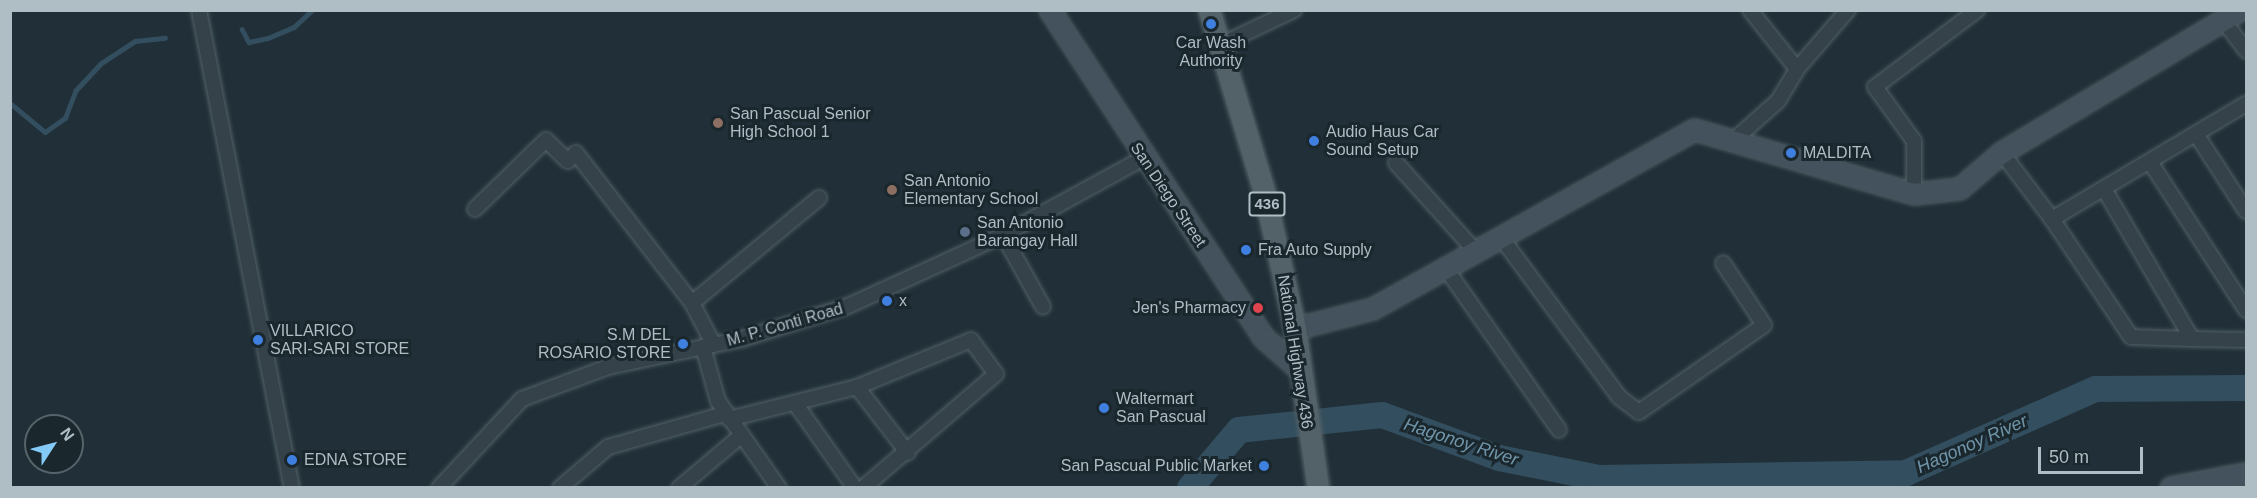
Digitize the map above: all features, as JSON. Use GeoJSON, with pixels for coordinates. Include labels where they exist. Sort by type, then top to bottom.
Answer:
{"type":"FeatureCollection","features":[{"type":"Feature","properties":{"kind":"main road","name":"National Highway 436"},"geometry":{"type":"LineString","coordinates":[[1209,10],[1264,191],[1294,329],[1318,488]]}},
{"type":"Feature","properties":{"kind":"street"},"geometry":{"type":"LineString","coordinates":[[199,10],[292,488]]}},
{"type":"Feature","properties":{"kind":"street","name":"San Diego Street"},"geometry":{"type":"LineString","coordinates":[[1050,10],[1142,159],[1264,338],[1299,369]]}},
{"type":"Feature","properties":{"kind":"street"},"geometry":{"type":"LineString","coordinates":[[1220,45],[1294,10]]}},
{"type":"Feature","properties":{"kind":"street"},"geometry":{"type":"LineString","coordinates":[[1750,10],[1797,69]]}},
{"type":"Feature","properties":{"kind":"street"},"geometry":{"type":"LineString","coordinates":[[1734,140],[1778,101],[1797,69],[1848,10]]}},
{"type":"Feature","properties":{"kind":"street"},"geometry":{"type":"LineString","coordinates":[[1914,194],[1914,141],[1875,87],[1977,10]]}},
{"type":"Feature","properties":{"kind":"street"},"geometry":{"type":"LineString","coordinates":[[1294,329],[1373,309],[1478,254],[1695,130],[1914,194],[1960,189],[2002,153],[2232,15],[2247,51]]}},
{"type":"Feature","properties":{"kind":"street"},"geometry":{"type":"LineString","coordinates":[[2052,219],[2152,165],[2246,102]]}},
{"type":"Feature","properties":{"kind":"street"},"geometry":{"type":"LineString","coordinates":[[2196,134],[2247,210]]}},
{"type":"Feature","properties":{"kind":"street"},"geometry":{"type":"LineString","coordinates":[[476,209],[546,140],[568,161],[576,153],[692,303],[708,346],[727,416],[776,486]]}},
{"type":"Feature","properties":{"kind":"street"},"geometry":{"type":"LineString","coordinates":[[2002,153],[2052,219],[2131,337],[2247,340]]}},
{"type":"Feature","properties":{"kind":"street","name":"M. P. Conti Road"},"geometry":{"type":"LineString","coordinates":[[439,488],[522,399],[608,367],[708,346],[848,306],[1003,236],[1142,159]]}},
{"type":"Feature","properties":{"kind":"street"},"geometry":{"type":"LineString","coordinates":[[1396,164],[1478,254]]}},
{"type":"Feature","properties":{"kind":"street"},"geometry":{"type":"LineString","coordinates":[[2152,165],[2247,310]]}},
{"type":"Feature","properties":{"kind":"street"},"geometry":{"type":"LineString","coordinates":[[2104,190],[2192,339]]}},
{"type":"Feature","properties":{"kind":"street"},"geometry":{"type":"LineString","coordinates":[[692,303],[819,198]]}},
{"type":"Feature","properties":{"kind":"street"},"geometry":{"type":"LineString","coordinates":[[1003,236],[1043,307]]}},
{"type":"Feature","properties":{"kind":"street"},"geometry":{"type":"LineString","coordinates":[[1503,240],[1619,397],[1639,412],[1764,325],[1723,263]]}},
{"type":"Feature","properties":{"kind":"street"},"geometry":{"type":"LineString","coordinates":[[1447,270],[1559,430]]}},
{"type":"Feature","properties":{"kind":"street"},"geometry":{"type":"LineString","coordinates":[[560,488],[608,447],[727,416],[795,403],[857,387],[970,340],[996,374],[908,453],[863,488]]}},
{"type":"Feature","properties":{"kind":"street"},"geometry":{"type":"LineString","coordinates":[[857,387],[908,453]]}},
{"type":"Feature","properties":{"kind":"street"},"geometry":{"type":"LineString","coordinates":[[795,403],[855,488]]}},
{"type":"Feature","properties":{"kind":"street"},"geometry":{"type":"LineString","coordinates":[[679,488],[742,435]]}},
{"type":"Feature","properties":{"kind":"street"},"geometry":{"type":"LineString","coordinates":[[2170,488],[2247,474]]}},
{"type":"Feature","properties":{"kind":"waterway"},"geometry":{"type":"LineString","coordinates":[[242,29],[249,42],[268,38],[294,27],[312,10]]}},
{"type":"Feature","properties":{"kind":"waterway"},"geometry":{"type":"LineString","coordinates":[[10,103],[45,132],[65,118],[76,90],[100,64],[135,41],[165,38]]}},
{"type":"Feature","properties":{"kind":"waterway","name":"Hagonoy River"},"geometry":{"type":"LineString","coordinates":[[1190,488],[1239,430],[1382,415],[1499,458],[1599,478],[1906,473],[2096,389],[2246,388]]}},
{"type":"Feature","properties":{"kind":"place","name":"Car Wash Authority"},"geometry":{"type":"Point","coordinates":[1211,24]}},
{"type":"Feature","properties":{"kind":"place","name":"San Pascual Senior High School 1"},"geometry":{"type":"Point","coordinates":[718,123]}},
{"type":"Feature","properties":{"kind":"place","name":"Audio Haus Car Sound Setup"},"geometry":{"type":"Point","coordinates":[1314,141]}},
{"type":"Feature","properties":{"kind":"place","name":"MALDITA"},"geometry":{"type":"Point","coordinates":[1791,153]}},
{"type":"Feature","properties":{"kind":"place","name":"San Antonio Elementary School"},"geometry":{"type":"Point","coordinates":[892,190]}},
{"type":"Feature","properties":{"kind":"place","name":"San Antonio Barangay Hall"},"geometry":{"type":"Point","coordinates":[965,232]}},
{"type":"Feature","properties":{"kind":"place","name":"Fra Auto Supply"},"geometry":{"type":"Point","coordinates":[1246,250]}},
{"type":"Feature","properties":{"kind":"place","name":"x"},"geometry":{"type":"Point","coordinates":[887,301]}},
{"type":"Feature","properties":{"kind":"place","name":"Jen's Pharmacy"},"geometry":{"type":"Point","coordinates":[1258,308]}},
{"type":"Feature","properties":{"kind":"place","name":"VILLARICO SARI-SARI STORE"},"geometry":{"type":"Point","coordinates":[258,340]}},
{"type":"Feature","properties":{"kind":"place","name":"S.M DEL ROSARIO STORE"},"geometry":{"type":"Point","coordinates":[683,344]}},
{"type":"Feature","properties":{"kind":"place","name":"Waltermart San Pascual"},"geometry":{"type":"Point","coordinates":[1104,408]}},
{"type":"Feature","properties":{"kind":"place","name":"EDNA STORE"},"geometry":{"type":"Point","coordinates":[292,460]}},
{"type":"Feature","properties":{"kind":"place","name":"San Pascual Public Market"},"geometry":{"type":"Point","coordinates":[1264,466]}}]}
